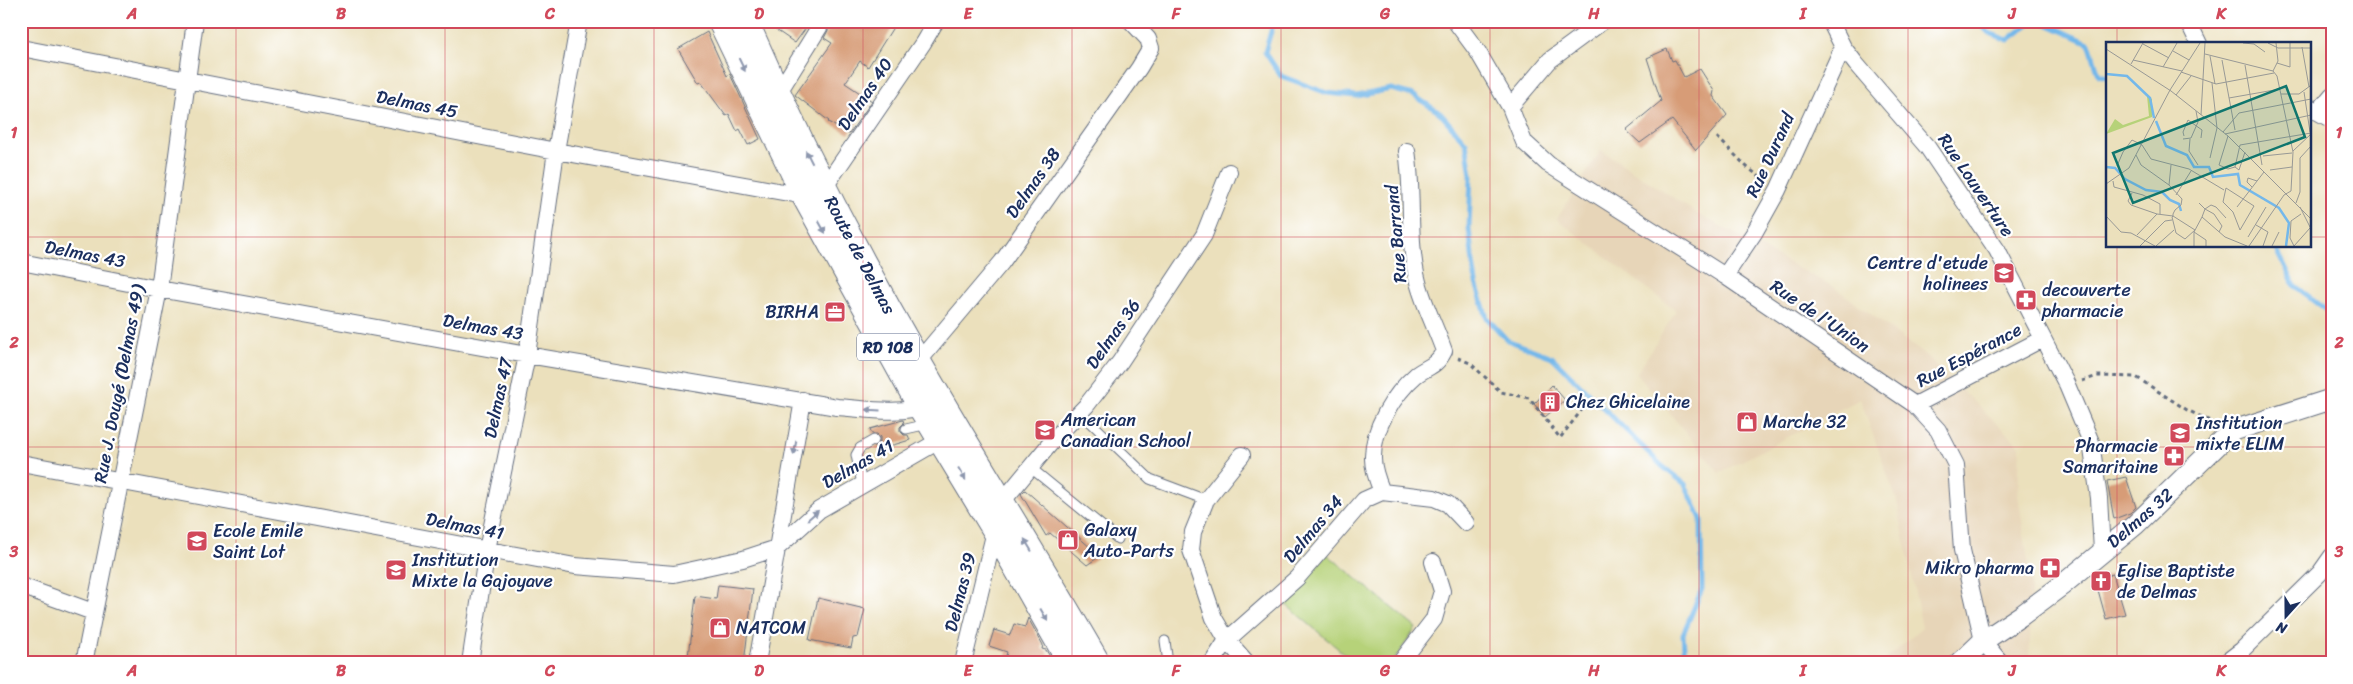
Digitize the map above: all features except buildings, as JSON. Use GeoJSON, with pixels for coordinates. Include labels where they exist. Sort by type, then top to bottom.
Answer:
{"type":"FeatureCollection","features":[{"type":"Feature","properties":{"kind":"main road","name":"Route de Delmas"},"geometry":{"type":"LineString","coordinates":[[721,21],[938,420],[996,531],[1071,663]]}},
{"type":"Feature","properties":{"kind":"main road","name":"Route de Delmas"},"geometry":{"type":"LineString","coordinates":[[745,21],[777,95],[815,192],[918,362],[938,420],[1002,502],[1096,663]]}},
{"type":"Feature","properties":{"kind":"street","name":"Rue J. Dougé (Delmas 49)"},"geometry":{"type":"LineString","coordinates":[[84,663],[159,289],[195,21]]}},
{"type":"Feature","properties":{"kind":"street","name":"Delmas 47"},"geometry":{"type":"LineString","coordinates":[[470,663],[487,550],[527,355],[556,151],[580,21]]}},
{"type":"Feature","properties":{"kind":"street"},"geometry":{"type":"LineString","coordinates":[[777,95],[823,21]]}},
{"type":"Feature","properties":{"kind":"street","name":"Delmas 40"},"geometry":{"type":"LineString","coordinates":[[815,192],[924,43],[936,21]]}},
{"type":"Feature","properties":{"kind":"street","name":"Delmas 38"},"geometry":{"type":"LineString","coordinates":[[918,362],[1002,262],[1139,68],[1151,48],[1148,39],[1132,21]]}},
{"type":"Feature","properties":{"kind":"street","name":"Rue de l'Union"},"geometry":{"type":"LineString","coordinates":[[1455,21],[1478,52],[1510,107],[1524,142],[1548,164],[1725,276],[1914,406],[1938,430],[1956,465],[1962,550],[1983,641]]}},
{"type":"Feature","properties":{"kind":"street"},"geometry":{"type":"LineString","coordinates":[[1510,107],[1550,60],[1604,21]]}},
{"type":"Feature","properties":{"kind":"street","name":"Rue Louverture"},"geometry":{"type":"LineString","coordinates":[[1830,21],[1843,47],[1928,148],[1996,250],[2067,385],[2091,442],[2099,498],[2102,551]]}},
{"type":"Feature","properties":{"kind":"street"},"geometry":{"type":"LineString","coordinates":[[2188,21],[2198,42]]}},
{"type":"Feature","properties":{"kind":"street","name":"Rue Durand"},"geometry":{"type":"LineString","coordinates":[[1725,276],[1754,233],[1778,190],[1843,47]]}},
{"type":"Feature","properties":{"kind":"street","name":"Delmas 45"},"geometry":{"type":"LineString","coordinates":[[21,48],[556,151],[815,192]]}},
{"type":"Feature","properties":{"kind":"street"},"geometry":{"type":"LineString","coordinates":[[2320,113],[2332,95]]}},
{"type":"Feature","properties":{"kind":"street","name":"Rue Barrand"},"geometry":{"type":"LineString","coordinates":[[1407,151],[1411,172],[1411,218],[1418,281],[1444,351],[1440,358]]}},
{"type":"Feature","properties":{"kind":"street","name":"Delmas 36"},"geometry":{"type":"LineString","coordinates":[[1002,502],[1054,439],[1080,412],[1120,362],[1204,235],[1229,172]]}},
{"type":"Feature","properties":{"kind":"street","name":"Delmas 43"},"geometry":{"type":"LineString","coordinates":[[21,262],[159,289],[527,355],[938,420]]}},
{"type":"Feature","properties":{"kind":"street","name":"Rue Espérance"},"geometry":{"type":"LineString","coordinates":[[1914,406],[2042,339]]}},
{"type":"Feature","properties":{"kind":"street"},"geometry":{"type":"LineString","coordinates":[[1440,358],[1431,368],[1418,374],[1406,385],[1383,419],[1376,437],[1373,459],[1382,492],[1434,498],[1448,504],[1466,523]]}},
{"type":"Feature","properties":{"kind":"street","name":"Delmas 32"},"geometry":{"type":"LineString","coordinates":[[1960,663],[1983,641],[2030,610],[2135,525],[2232,431],[2332,399]]}},
{"type":"Feature","properties":{"kind":"street"},"geometry":{"type":"LineString","coordinates":[[757,663],[803,400]]}},
{"type":"Feature","properties":{"kind":"street","name":"Delmas 41"},"geometry":{"type":"LineString","coordinates":[[21,463],[575,566],[674,574],[743,559],[777,548],[819,510],[862,484],[938,420]]}},
{"type":"Feature","properties":{"kind":"street"},"geometry":{"type":"LineString","coordinates":[[1242,455],[1206,500],[1193,532],[1192,550],[1214,618],[1227,640],[1247,663]]}},
{"type":"Feature","properties":{"kind":"street","name":"Delmas 34"},"geometry":{"type":"LineString","coordinates":[[1212,663],[1227,640],[1298,578],[1364,500],[1382,492]]}},
{"type":"Feature","properties":{"kind":"street","name":"Delmas 39"},"geometry":{"type":"LineString","coordinates":[[963,663],[1002,502]]}},
{"type":"Feature","properties":{"kind":"street"},"geometry":{"type":"LineString","coordinates":[[2224,663],[2242,650],[2320,573],[2332,556]]}},
{"type":"Feature","properties":{"kind":"street"},"geometry":{"type":"LineString","coordinates":[[1400,663],[1434,618],[1442,591],[1433,562]]}},
{"type":"Feature","properties":{"kind":"street"},"geometry":{"type":"LineString","coordinates":[[21,586],[93,612]]}},
{"type":"Feature","properties":{"kind":"street"},"geometry":{"type":"LineString","coordinates":[[1983,641],[2001,663]]}},
{"type":"Feature","properties":{"kind":"lane"},"geometry":{"type":"LineString","coordinates":[[1080,412],[1150,479],[1206,500]]}},
{"type":"Feature","properties":{"kind":"lane"},"geometry":{"type":"LineString","coordinates":[[906,429],[938,420]]}},
{"type":"Feature","properties":{"kind":"lane"},"geometry":{"type":"LineString","coordinates":[[862,484],[856,455],[860,448],[874,440]]}},
{"type":"Feature","properties":{"kind":"lane"},"geometry":{"type":"LineString","coordinates":[[1031,468],[1118,539]]}},
{"type":"Feature","properties":{"kind":"lane"},"geometry":{"type":"LineString","coordinates":[[1165,641],[1168,663]]}},
{"type":"Feature","properties":{"kind":"path"},"geometry":{"type":"LineString","coordinates":[[1718,137],[1747,168],[1778,190]]}},
{"type":"Feature","properties":{"kind":"path"},"geometry":{"type":"LineString","coordinates":[[1440,358],[1455,356],[1470,363],[1501,392],[1528,398],[1560,438],[1584,407]]}},
{"type":"Feature","properties":{"kind":"path"},"geometry":{"type":"LineString","coordinates":[[2067,385],[2098,376],[2136,377],[2187,410],[2232,431]]}},
{"type":"Feature","properties":{"kind":"shaded area","name":"Marche 32"},"geometry":{"type":"Polygon","coordinates":[[[1601,150],[1696,213],[1834,287],[1928,357],[2020,446],[2018,494],[2032,590],[2029,660],[2026,663],[1882,663],[1922,628],[1897,501],[1860,399],[1719,473],[1637,373],[1676,311],[1557,219],[1601,150]]]}},
{"type":"Feature","properties":{"kind":"green space"},"geometry":{"type":"Polygon","coordinates":[[[1327,554],[1416,628],[1392,663],[1355,663],[1284,603],[1327,554]]]}},
{"type":"Feature","properties":{"kind":"waterway"},"geometry":{"type":"LineString","coordinates":[[1274,21],[1265,52],[1281,76],[1327,93],[1357,96],[1391,89],[1413,95],[1440,113],[1466,143],[1471,175],[1469,228],[1472,255],[1476,283],[1487,318],[1507,340],[1552,357],[1662,466],[1685,484],[1701,519],[1702,589],[1683,634],[1685,663]]}},
{"type":"Feature","properties":{"kind":"waterway"},"geometry":{"type":"LineString","coordinates":[[1977,21],[1989,33],[2008,40],[2033,21]]}},
{"type":"Feature","properties":{"kind":"waterway"},"geometry":{"type":"LineString","coordinates":[[2040,21],[2089,43],[2099,75],[2106,77]]}},
{"type":"Feature","properties":{"kind":"waterway"},"geometry":{"type":"LineString","coordinates":[[2276,248],[2295,286],[2332,314]]}},
{"type":"Feature","properties":{"kind":"place","name":"Centre d'etude holinees"},"geometry":{"type":"Point","coordinates":[2004,273]}},
{"type":"Feature","properties":{"kind":"place","name":"decouverte pharmacie"},"geometry":{"type":"Point","coordinates":[2026,300]}},
{"type":"Feature","properties":{"kind":"place","name":"BIRHA"},"geometry":{"type":"Point","coordinates":[835,312]}},
{"type":"Feature","properties":{"kind":"place","name":"Chez Ghicelaine"},"geometry":{"type":"Point","coordinates":[1550,402]}},
{"type":"Feature","properties":{"kind":"place","name":"Marche 32"},"geometry":{"type":"Point","coordinates":[1747,422]}},
{"type":"Feature","properties":{"kind":"place","name":"American Canadian School"},"geometry":{"type":"Point","coordinates":[1045,430]}},
{"type":"Feature","properties":{"kind":"place","name":"Institution mixte ELIM"},"geometry":{"type":"Point","coordinates":[2180,433]}},
{"type":"Feature","properties":{"kind":"place","name":"Pharmacie Samaritaine"},"geometry":{"type":"Point","coordinates":[2174,456]}},
{"type":"Feature","properties":{"kind":"place","name":"Galaxy Auto-Parts"},"geometry":{"type":"Point","coordinates":[1068,540]}},
{"type":"Feature","properties":{"kind":"place","name":"Ecole Emile Saint Lot"},"geometry":{"type":"Point","coordinates":[197,541]}},
{"type":"Feature","properties":{"kind":"place","name":"Mikro pharma"},"geometry":{"type":"Point","coordinates":[2050,568]}},
{"type":"Feature","properties":{"kind":"place","name":"Institution Mixte la Gajoyave"},"geometry":{"type":"Point","coordinates":[396,570]}},
{"type":"Feature","properties":{"kind":"place","name":"Eglise Baptiste de Delmas"},"geometry":{"type":"Point","coordinates":[2101,581]}},
{"type":"Feature","properties":{"kind":"place","name":"NATCOM"},"geometry":{"type":"Point","coordinates":[720,628]}}]}
